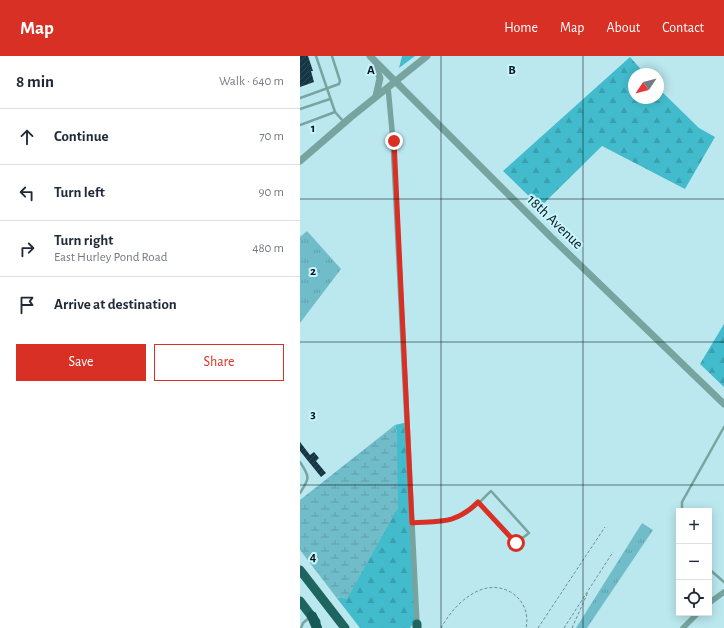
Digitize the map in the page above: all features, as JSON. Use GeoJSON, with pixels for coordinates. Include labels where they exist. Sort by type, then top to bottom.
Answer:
{"type":"FeatureCollection","features":[{"type":"Feature","properties":{"kind":"highway"},"geometry":{"type":"LineString","coordinates":[[300,570],[345,628]]}},
{"type":"Feature","properties":{"kind":"highway"},"geometry":{"type":"LineString","coordinates":[[300,601],[321,628]]}},
{"type":"Feature","properties":{"kind":"highway"},"geometry":{"type":"LineString","coordinates":[[312,616],[317,628]]}},
{"type":"Feature","properties":{"kind":"street","name":"18th Avenue"},"geometry":{"type":"LineString","coordinates":[[369,56],[557,243],[724,404]]}},
{"type":"Feature","properties":{"kind":"street"},"geometry":{"type":"LineString","coordinates":[[369,56],[379,72],[380,78],[376,96]]}},
{"type":"Feature","properties":{"kind":"street"},"geometry":{"type":"LineString","coordinates":[[300,161],[344,122],[427,56]]}},
{"type":"Feature","properties":{"kind":"street"},"geometry":{"type":"LineString","coordinates":[[388,87],[394,141],[417,626]]}},
{"type":"Feature","properties":{"kind":"street"},"geometry":{"type":"LineString","coordinates":[[712,601],[724,592]]}},
{"type":"Feature","properties":{"kind":"street"},"geometry":{"type":"LineString","coordinates":[[683,628],[695,616]]}},
{"type":"Feature","properties":{"kind":"lane"},"geometry":{"type":"LineString","coordinates":[[316,56],[334,112],[344,122]]}},
{"type":"Feature","properties":{"kind":"lane"},"geometry":{"type":"LineString","coordinates":[[300,98],[340,83],[332,56]]}},
{"type":"Feature","properties":{"kind":"lane"},"geometry":{"type":"LineString","coordinates":[[300,109],[330,99]]}},
{"type":"Feature","properties":{"kind":"lane"},"geometry":{"type":"LineString","coordinates":[[300,124],[334,112]]}},
{"type":"Feature","properties":{"kind":"lane"},"geometry":{"type":"LineString","coordinates":[[682,508],[682,502],[724,427]]}},
{"type":"Feature","properties":{"kind":"lane"},"geometry":{"type":"LineString","coordinates":[[300,462],[308,473],[309,479],[300,494]]}},
{"type":"Feature","properties":{"kind":"lane"},"geometry":{"type":"LineString","coordinates":[[412,523],[450,520],[466,514],[478,502],[491,491],[529,533],[516,543],[478,502]]}},
{"type":"Feature","properties":{"kind":"lane"},"geometry":{"type":"LineString","coordinates":[[712,572],[724,582]]}},
{"type":"Feature","properties":{"kind":"lane"},"geometry":{"type":"LineString","coordinates":[[301,626],[312,616]]}},
{"type":"Feature","properties":{"kind":"path"},"geometry":{"type":"LineString","coordinates":[[538,628],[605,527]]}},
{"type":"Feature","properties":{"kind":"path"},"geometry":{"type":"LineString","coordinates":[[564,628],[613,552]]}},
{"type":"Feature","properties":{"kind":"path"},"geometry":{"type":"LineString","coordinates":[[441,628],[453,610],[464,600],[480,590],[492,587],[505,589],[521,600],[527,616],[526,628]]}},
{"type":"Feature","properties":{"kind":"path"},"geometry":{"type":"LineString","coordinates":[[572,628],[590,588]]}},
{"type":"Feature","properties":{"kind":"green space"},"geometry":{"type":"Polygon","coordinates":[[[402,56],[415,56],[399,68],[402,56]]]}},
{"type":"Feature","properties":{"kind":"green space"},"geometry":{"type":"Polygon","coordinates":[[[630,57],[640,68],[628,68],[628,104],[664,104],[664,94],[699,128],[715,137],[685,189],[602,146],[540,207],[503,171],[630,57]]]}},
{"type":"Feature","properties":{"kind":"green space"},"geometry":{"type":"Polygon","coordinates":[[[307,231],[341,269],[300,323],[300,237],[307,231]]]}},
{"type":"Feature","properties":{"kind":"green space"},"geometry":{"type":"Polygon","coordinates":[[[724,324],[724,387],[700,364],[724,324]]]}},
{"type":"Feature","properties":{"kind":"green space"},"geometry":{"type":"Polygon","coordinates":[[[408,422],[418,618],[410,628],[360,628],[336,597],[340,598],[397,433],[395,425],[408,422]]]}},
{"type":"Feature","properties":{"kind":"green space"},"geometry":{"type":"Polygon","coordinates":[[[395,425],[397,433],[398,508],[347,599],[336,597],[300,550],[300,500],[395,425]]]}},
{"type":"Feature","properties":{"kind":"green space"},"geometry":{"type":"Polygon","coordinates":[[[642,523],[653,530],[587,628],[576,628],[642,523]]]}},
{"type":"Feature","properties":{"kind":"building"},"geometry":{"type":"Polygon","coordinates":[[[300,56],[308,56],[313,71],[311,71],[314,82],[300,87],[300,56]]]}},
{"type":"Feature","properties":{"kind":"building"},"geometry":{"type":"Polygon","coordinates":[[[300,442],[310,455],[314,452],[319,458],[316,461],[326,473],[321,477],[300,451],[300,442]]]}},
{"type":"Feature","properties":{"kind":"route"},"geometry":{"type":"LineString","coordinates":[[394,141],[412,523],[450,520],[466,514],[478,502],[516,543]]}}]}
